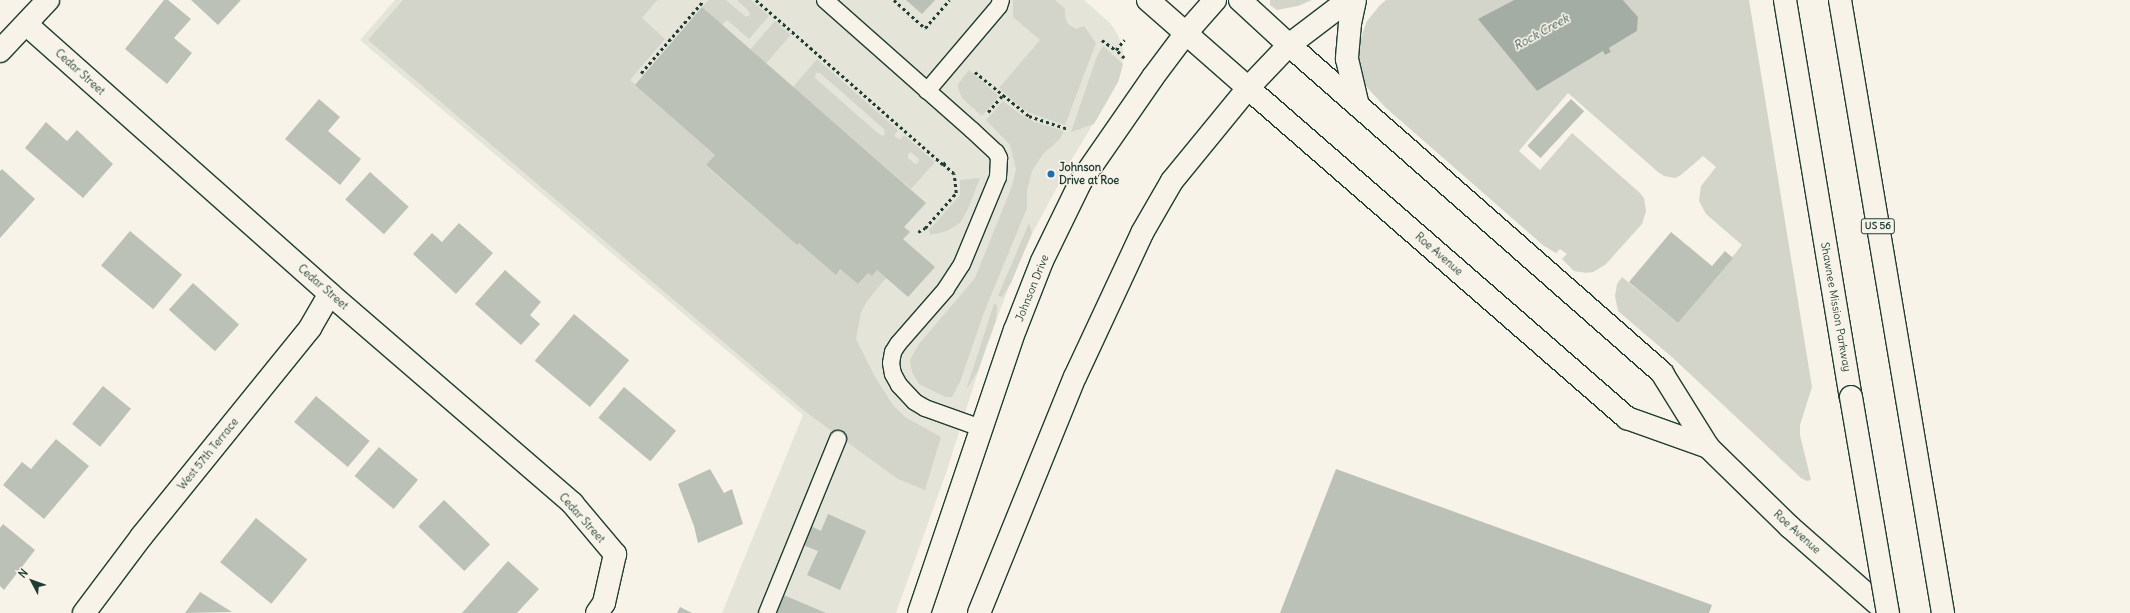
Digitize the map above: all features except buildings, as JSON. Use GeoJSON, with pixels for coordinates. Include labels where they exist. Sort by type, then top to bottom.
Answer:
{"type":"FeatureCollection","features":[{"type":"Feature","properties":{"kind":"main road"},"geometry":{"type":"LineString","coordinates":[[0,51],[48,0]]}},
{"type":"Feature","properties":{"kind":"main road","name":"Roe Avenue"},"geometry":{"type":"LineString","coordinates":[[1148,0],[1627,418],[1708,448]]}},
{"type":"Feature","properties":{"kind":"main road","name":"Johnson Drive"},"geometry":{"type":"LineString","coordinates":[[919,613],[1015,330],[1042,261],[1081,181],[1186,33],[1215,0]]}},
{"type":"Feature","properties":{"kind":"main road","name":"Roe Avenue"},"geometry":{"type":"LineString","coordinates":[[1240,0],[1358,106],[1662,373],[1708,448],[1790,527],[1888,613]]}},
{"type":"Feature","properties":{"kind":"main road"},"geometry":{"type":"LineString","coordinates":[[979,613],[1075,377],[1142,232],[1172,181],[1248,88],[1289,45],[1348,0]]}},
{"type":"Feature","properties":{"kind":"main road"},"geometry":{"type":"LineString","coordinates":[[1355,0],[1350,23],[1347,59],[1358,106]]}},
{"type":"Feature","properties":{"kind":"main road","name":"US 56"},"geometry":{"type":"LineString","coordinates":[[1840,0],[1943,613]]}},
{"type":"Feature","properties":{"kind":"main road","name":"Shawnee Mission Parkway"},"geometry":{"type":"LineString","coordinates":[[1786,8],[1888,613]]}},
{"type":"Feature","properties":{"kind":"main road","name":"Cedar Street"},"geometry":{"type":"LineString","coordinates":[[26,24],[330,294],[572,503],[615,554],[604,603],[596,613]]}},
{"type":"Feature","properties":{"kind":"main road","name":"West 57th Terrace"},"geometry":{"type":"LineString","coordinates":[[84,613],[141,536],[310,328],[330,294]]}},
{"type":"Feature","properties":{"kind":"lane"},"geometry":{"type":"LineString","coordinates":[[825,0],[996,152],[999,158],[1000,170],[962,264],[946,289],[898,344],[893,352],[891,363],[893,374],[898,384],[915,402],[924,408],[981,428]]}},
{"type":"Feature","properties":{"kind":"lane"},"geometry":{"type":"LineString","coordinates":[[927,91],[1000,3]]}},
{"type":"Feature","properties":{"kind":"lane"},"geometry":{"type":"LineString","coordinates":[[767,613],[838,439]]}},
{"type":"Feature","properties":{"kind":"path"},"geometry":{"type":"LineString","coordinates":[[641,73],[704,0]]}},
{"type":"Feature","properties":{"kind":"path"},"geometry":{"type":"LineString","coordinates":[[756,0],[945,163],[954,174],[956,193],[925,228],[918,232]]}},
{"type":"Feature","properties":{"kind":"path"},"geometry":{"type":"LineString","coordinates":[[894,0],[925,28],[949,0]]}},
{"type":"Feature","properties":{"kind":"path"},"geometry":{"type":"LineString","coordinates":[[1102,40],[1124,58]]}},
{"type":"Feature","properties":{"kind":"path"},"geometry":{"type":"LineString","coordinates":[[1116,50],[1124,40]]}},
{"type":"Feature","properties":{"kind":"path"},"geometry":{"type":"LineString","coordinates":[[974,71],[1002,96],[1029,116],[1068,129]]}},
{"type":"Feature","properties":{"kind":"path"},"geometry":{"type":"LineString","coordinates":[[984,118],[1002,96]]}},
{"type":"Feature","properties":{"kind":"shaded area"},"geometry":{"type":"Polygon","coordinates":[[[395,0],[1084,0],[1111,24],[1118,35],[1123,49],[1122,69],[1118,82],[1072,159],[1032,234],[1015,271],[985,350],[947,470],[896,613],[722,613],[803,415],[360,40],[395,0]]]}},
{"type":"Feature","properties":{"kind":"shaded area"},"geometry":{"type":"Polygon","coordinates":[[[403,0],[657,0],[642,18],[665,39],[630,80],[715,155],[706,166],[797,245],[799,243],[836,274],[840,269],[858,284],[868,273],[872,276],[877,270],[886,278],[867,301],[861,312],[856,339],[875,377],[893,405],[905,417],[941,437],[925,490],[898,479],[807,413],[368,40],[403,0]]]}},
{"type":"Feature","properties":{"kind":"shaded area"},"geometry":{"type":"Polygon","coordinates":[[[709,0],[726,0],[746,17],[750,15],[749,11],[737,0],[751,0],[769,16],[749,39],[727,20],[722,25],[702,7],[709,0]]]}},
{"type":"Feature","properties":{"kind":"shaded area"},"geometry":{"type":"Polygon","coordinates":[[[1013,0],[1055,0],[1065,9],[1065,17],[1068,24],[1076,29],[1084,26],[1096,43],[1065,125],[1030,113],[1019,106],[999,88],[1040,40],[1013,17],[1013,0]]]}},
{"type":"Feature","properties":{"kind":"shaded area"},"geometry":{"type":"Polygon","coordinates":[[[1270,0],[1312,0],[1298,6],[1277,10],[1270,5],[1270,0]]]}},
{"type":"Feature","properties":{"kind":"shaded area"},"geometry":{"type":"Polygon","coordinates":[[[1386,0],[1514,0],[1479,19],[1537,91],[1603,51],[1606,55],[1611,52],[1609,48],[1637,31],[1638,17],[1623,0],[1749,0],[1812,387],[1800,425],[1800,435],[1811,480],[1807,481],[1801,478],[1673,358],[1618,311],[1615,296],[1617,284],[1622,277],[1678,323],[1742,245],[1706,214],[1699,201],[1701,186],[1716,167],[1703,156],[1681,175],[1675,178],[1664,176],[1568,93],[1519,151],[1540,170],[1572,133],[1640,193],[1644,198],[1646,211],[1642,224],[1605,265],[1593,272],[1586,273],[1574,271],[1562,259],[1567,254],[1560,249],[1556,253],[1544,246],[1385,107],[1366,86],[1362,77],[1357,55],[1359,43],[1367,21],[1386,0]]]}},
{"type":"Feature","properties":{"kind":"shaded area"},"geometry":{"type":"Polygon","coordinates":[[[775,21],[791,35],[766,63],[750,50],[775,21]]]}},
{"type":"Feature","properties":{"kind":"shaded area"},"geometry":{"type":"Polygon","coordinates":[[[1103,46],[1123,64],[1118,82],[1094,124],[1071,132],[1097,56],[1103,46]]]}},
{"type":"Feature","properties":{"kind":"shaded area"},"geometry":{"type":"Polygon","coordinates":[[[817,59],[898,130],[894,136],[900,140],[904,135],[935,162],[911,189],[793,87],[817,59]],[[816,73],[815,78],[880,135],[885,135],[884,129],[820,73],[816,73]],[[911,152],[908,154],[908,158],[915,164],[918,163],[919,159],[911,152]]]}},
{"type":"Feature","properties":{"kind":"shaded area"},"geometry":{"type":"Polygon","coordinates":[[[969,70],[999,96],[982,116],[963,99],[958,89],[958,84],[969,70]]]}},
{"type":"Feature","properties":{"kind":"shaded area"},"geometry":{"type":"Polygon","coordinates":[[[1003,101],[1021,115],[1035,122],[1064,131],[1060,139],[1043,154],[1032,171],[1027,190],[1027,208],[983,315],[960,382],[952,397],[946,397],[919,384],[912,372],[910,360],[919,344],[975,278],[1012,186],[1016,169],[1010,145],[986,120],[1003,101]]]}},
{"type":"Feature","properties":{"kind":"shaded area"},"geometry":{"type":"Polygon","coordinates":[[[980,178],[968,209],[960,223],[947,231],[930,235],[929,230],[960,195],[960,180],[980,178]]]}},
{"type":"Feature","properties":{"kind":"shaded area"},"geometry":{"type":"Polygon","coordinates":[[[1029,223],[1032,233],[1011,283],[1002,297],[998,296],[1029,223]]]}},
{"type":"Feature","properties":{"kind":"shaded area"},"geometry":{"type":"Polygon","coordinates":[[[994,304],[997,305],[996,320],[978,371],[966,390],[994,304]]]}},
{"type":"Feature","properties":{"kind":"water","name":"Rock Creek"},"geometry":{"type":"Polygon","coordinates":[[[1514,0],[1623,0],[1638,17],[1637,31],[1609,48],[1611,52],[1605,55],[1603,51],[1537,91],[1478,19],[1514,0]]]}},
{"type":"Feature","properties":{"kind":"place","name":"Johnson Drive at Roe"},"geometry":{"type":"Point","coordinates":[1051,174]}}]}
